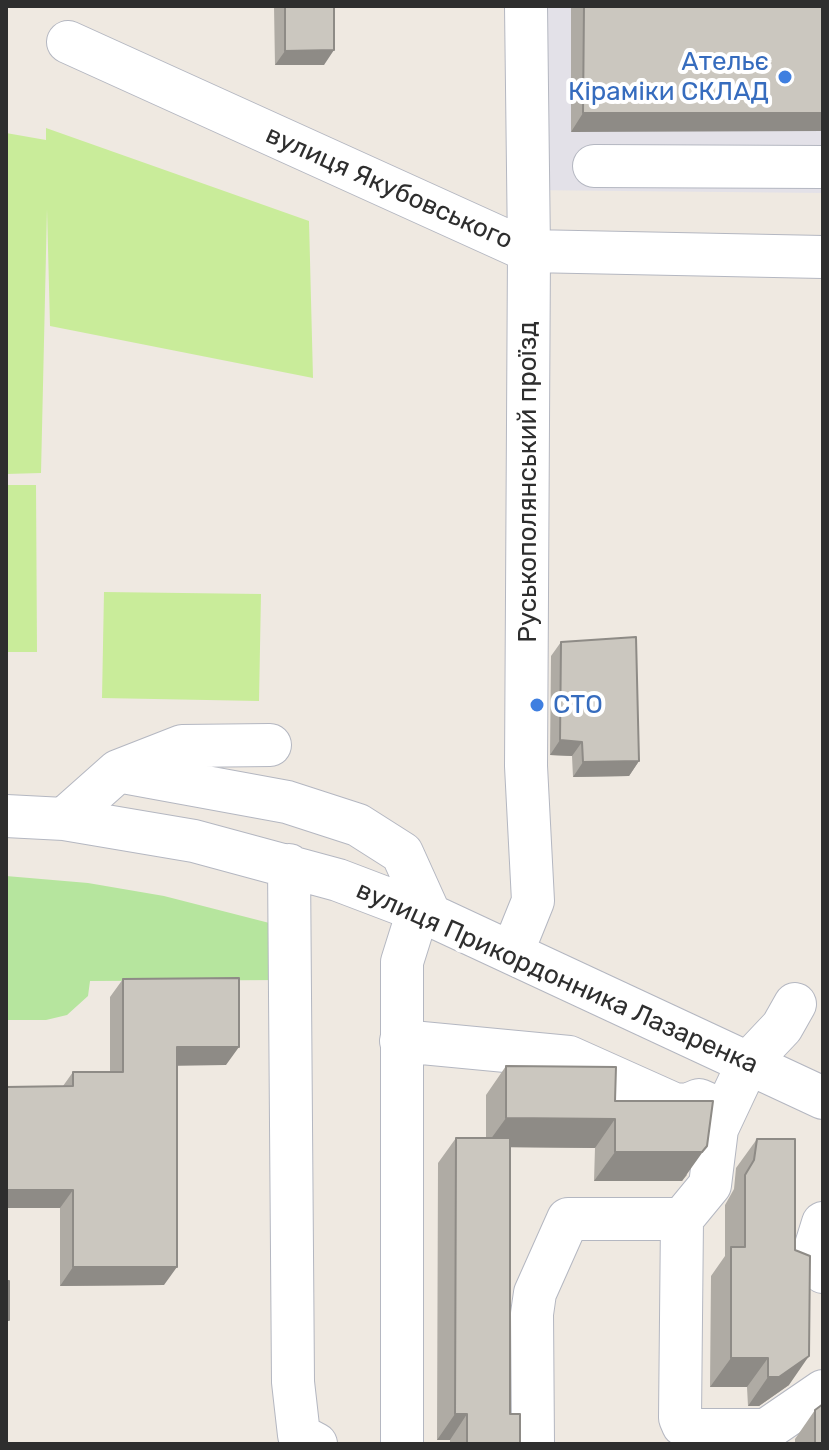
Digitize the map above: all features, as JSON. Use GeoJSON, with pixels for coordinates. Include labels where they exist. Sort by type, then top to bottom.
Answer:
{"type":"FeatureCollection","features":[{"type":"Feature","properties":{"kind":"street","name":"Руськополянський проїзд"},"geometry":{"type":"LineString","coordinates":[[512,953],[533,901],[526,766],[529,251],[526,6]]}},
{"type":"Feature","properties":{"kind":"street","name":"вулиця Якубовського"},"geometry":{"type":"LineString","coordinates":[[68,42],[529,251],[823,257]]}},
{"type":"Feature","properties":{"kind":"street"},"geometry":{"type":"LineString","coordinates":[[594,166],[823,167]]}},
{"type":"Feature","properties":{"kind":"street"},"geometry":{"type":"LineString","coordinates":[[64,819],[118,771],[182,746],[270,745]]}},
{"type":"Feature","properties":{"kind":"street"},"geometry":{"type":"LineString","coordinates":[[118,771],[287,802],[358,825],[402,853],[424,913],[403,950],[402,1444]]}},
{"type":"Feature","properties":{"kind":"street","name":"вулиця Прикордонника Лазаренка"},"geometry":{"type":"LineString","coordinates":[[6,816],[64,819],[194,841],[289,865],[424,913],[823,1098]]}},
{"type":"Feature","properties":{"kind":"street"},"geometry":{"type":"LineString","coordinates":[[289,865],[293,1382],[299,1435],[316,1444]]}},
{"type":"Feature","properties":{"kind":"street"},"geometry":{"type":"LineString","coordinates":[[795,1004],[782,1027],[748,1063],[717,1129],[710,1185],[682,1219],[679,1409],[683,1425],[697,1430],[766,1437],[823,1391]]}},
{"type":"Feature","properties":{"kind":"street"},"geometry":{"type":"LineString","coordinates":[[401,1041],[569,1057],[674,1104],[687,1105],[699,1100],[724,1111]]}},
{"type":"Feature","properties":{"kind":"street"},"geometry":{"type":"LineString","coordinates":[[533,1444],[532,1314],[539,1283],[568,1219],[682,1219]]}},
{"type":"Feature","properties":{"kind":"street"},"geometry":{"type":"LineString","coordinates":[[823,1223],[814,1252],[815,1263],[823,1272]]}},
{"type":"Feature","properties":{"kind":"shaded area"},"geometry":{"type":"Polygon","coordinates":[[[528,6],[823,6],[823,193],[525,190],[528,6]]]}},
{"type":"Feature","properties":{"kind":"green space"},"geometry":{"type":"Polygon","coordinates":[[[46,128],[309,221],[313,378],[50,326],[47,209],[41,473],[6,474],[6,133],[46,140],[46,128]]]}},
{"type":"Feature","properties":{"kind":"green space"},"geometry":{"type":"Polygon","coordinates":[[[6,485],[36,485],[37,652],[6,652],[6,485]]]}},
{"type":"Feature","properties":{"kind":"green space"},"geometry":{"type":"Polygon","coordinates":[[[104,592],[261,594],[259,701],[102,698],[104,592]]]}},
{"type":"Feature","properties":{"kind":"green space"},"geometry":{"type":"Polygon","coordinates":[[[6,876],[88,883],[164,896],[285,927],[286,980],[90,981],[88,996],[67,1015],[46,1020],[6,1020],[6,876]]]}},
{"type":"Feature","properties":{"kind":"building"},"geometry":{"type":"Polygon","coordinates":[[[285,6],[334,6],[334,50],[285,51],[285,6]]]}},
{"type":"Feature","properties":{"kind":"building"},"geometry":{"type":"Polygon","coordinates":[[[584,6],[823,6],[823,113],[583,113],[584,6]]]}},
{"type":"Feature","properties":{"kind":"building"},"geometry":{"type":"Polygon","coordinates":[[[636,637],[639,761],[583,762],[582,742],[560,740],[561,642],[636,637]]]}},
{"type":"Feature","properties":{"kind":"building"},"geometry":{"type":"Polygon","coordinates":[[[239,978],[239,1047],[177,1047],[177,1267],[73,1267],[73,1190],[6,1190],[6,1087],[73,1086],[73,1072],[123,1072],[123,979],[239,978]]]}},
{"type":"Feature","properties":{"kind":"building"},"geometry":{"type":"Polygon","coordinates":[[[506,1066],[616,1067],[615,1101],[713,1101],[707,1146],[702,1152],[615,1152],[615,1119],[506,1118],[506,1066]]]}},
{"type":"Feature","properties":{"kind":"building"},"geometry":{"type":"Polygon","coordinates":[[[456,1138],[510,1138],[510,1414],[520,1414],[520,1444],[467,1444],[467,1414],[455,1414],[456,1138]]]}},
{"type":"Feature","properties":{"kind":"building"},"geometry":{"type":"Polygon","coordinates":[[[757,1139],[795,1139],[795,1250],[810,1256],[809,1356],[779,1377],[768,1377],[768,1358],[731,1358],[731,1247],[745,1247],[745,1175],[754,1160],[757,1139]]]}},
{"type":"Feature","properties":{"kind":"building"},"geometry":{"type":"Polygon","coordinates":[[[6,1281],[9,1281],[9,1320],[6,1320],[6,1281]]]}},
{"type":"Feature","properties":{"kind":"building"},"geometry":{"type":"Polygon","coordinates":[[[823,1404],[823,1444],[815,1444],[815,1410],[823,1404]]]}},
{"type":"Feature","properties":{"kind":"building"},"geometry":{"type":"Polygon","coordinates":[[[678,1443],[678,1444],[634,1444],[678,1443]]]}},
{"type":"Feature","properties":{"kind":"place","name":"Ательє Кіраміки СКЛАД"},"geometry":{"type":"Point","coordinates":[785,77]}},
{"type":"Feature","properties":{"kind":"place","name":"СТО"},"geometry":{"type":"Point","coordinates":[537,705]}}]}
